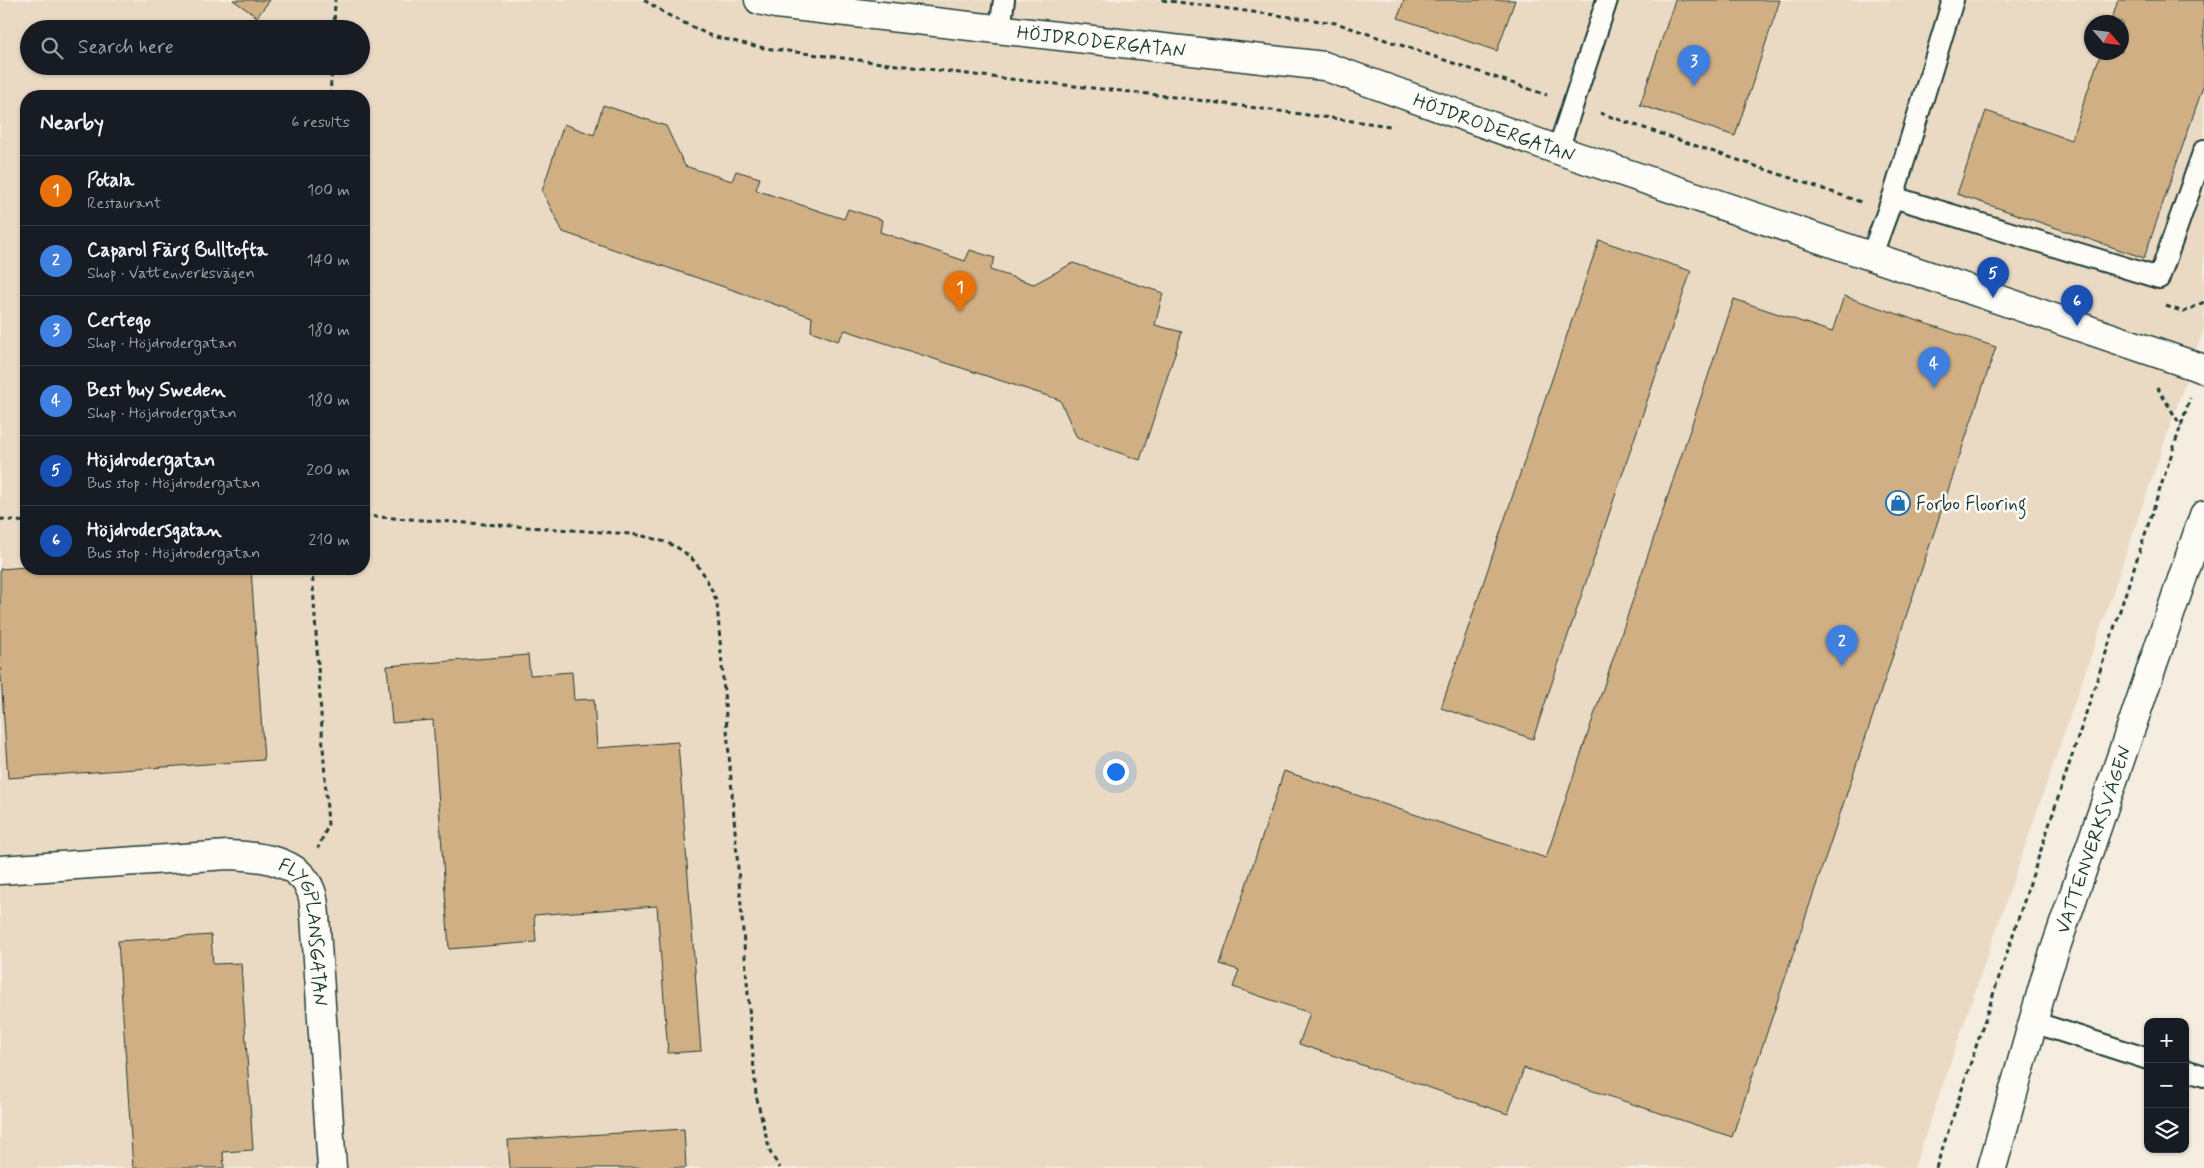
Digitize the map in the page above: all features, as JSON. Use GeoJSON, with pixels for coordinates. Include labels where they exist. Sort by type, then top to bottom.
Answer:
{"type":"FeatureCollection","features":[{"type":"Feature","properties":{"kind":"street","name":"HÖJDRODERGATAN"},"geometry":{"type":"LineString","coordinates":[[759,0],[776,4],[1324,66],[1558,150],[2202,368]]}},
{"type":"Feature","properties":{"kind":"street","name":"VATTENVERKSVÄGEN"},"geometry":{"type":"LineString","coordinates":[[1992,1168],[2046,976],[2204,515]]}},
{"type":"Feature","properties":{"kind":"street","name":"FLYGPLANSGATAN"},"geometry":{"type":"LineString","coordinates":[[0,870],[228,855],[253,856],[280,862],[303,877],[311,891],[316,914],[332,1168]]}},
{"type":"Feature","properties":{"kind":"lane"},"geometry":{"type":"LineString","coordinates":[[1000,29],[1004,0]]}},
{"type":"Feature","properties":{"kind":"lane"},"geometry":{"type":"LineString","coordinates":[[1558,150],[1606,0]]}},
{"type":"Feature","properties":{"kind":"lane"},"geometry":{"type":"LineString","coordinates":[[1871,257],[1890,204],[1953,0]]}},
{"type":"Feature","properties":{"kind":"lane"},"geometry":{"type":"LineString","coordinates":[[1890,204],[2159,278],[2204,150]]}},
{"type":"Feature","properties":{"kind":"lane"},"geometry":{"type":"LineString","coordinates":[[2032,1022],[2144,1058]]}},
{"type":"Feature","properties":{"kind":"lane"},"geometry":{"type":"LineString","coordinates":[[2189,1071],[2204,1076]]}},
{"type":"Feature","properties":{"kind":"path"},"geometry":{"type":"LineString","coordinates":[[334,20],[335,0]]}},
{"type":"Feature","properties":{"kind":"path"},"geometry":{"type":"LineString","coordinates":[[644,0],[668,15],[712,36],[764,48],[991,77],[1167,96],[1392,126]]}},
{"type":"Feature","properties":{"kind":"path"},"geometry":{"type":"LineString","coordinates":[[1162,0],[1336,23],[1573,104],[1890,204]]}},
{"type":"Feature","properties":{"kind":"path"},"geometry":{"type":"LineString","coordinates":[[330,90],[331,75]]}},
{"type":"Feature","properties":{"kind":"path"},"geometry":{"type":"LineString","coordinates":[[2158,303],[2184,312],[2204,302]]}},
{"type":"Feature","properties":{"kind":"path"},"geometry":{"type":"LineString","coordinates":[[1936,1168],[2181,426],[2202,368]]}},
{"type":"Feature","properties":{"kind":"path"},"geometry":{"type":"LineString","coordinates":[[2156,384],[2181,426]]}},
{"type":"Feature","properties":{"kind":"path"},"geometry":{"type":"LineString","coordinates":[[370,516],[632,534],[656,538],[677,546],[695,561],[708,580],[717,603],[756,1094],[770,1152],[780,1168]]}},
{"type":"Feature","properties":{"kind":"path"},"geometry":{"type":"LineString","coordinates":[[0,519],[20,521]]}},
{"type":"Feature","properties":{"kind":"path"},"geometry":{"type":"LineString","coordinates":[[303,877],[328,826],[312,575]]}},
{"type":"Feature","properties":{"kind":"shaded area"},"geometry":{"type":"Polygon","coordinates":[[[0,0],[2204,0],[2204,328],[1914,1168],[0,1168],[0,0]]]}},
{"type":"Feature","properties":{"kind":"building"},"geometry":{"type":"Polygon","coordinates":[[[233,0],[270,0],[257,17],[233,0]]]}},
{"type":"Feature","properties":{"kind":"building"},"geometry":{"type":"Polygon","coordinates":[[[1404,0],[1515,0],[1497,51],[1398,18],[1404,0]]]}},
{"type":"Feature","properties":{"kind":"building"},"geometry":{"type":"Polygon","coordinates":[[[1675,0],[1780,0],[1735,136],[1640,105],[1675,0]]]}},
{"type":"Feature","properties":{"kind":"building"},"geometry":{"type":"Polygon","coordinates":[[[2118,0],[2204,0],[2204,84],[2144,258],[1957,194],[1986,111],[2071,140],[2098,60],[2129,60],[2129,15],[2113,15],[2118,0]]]}},
{"type":"Feature","properties":{"kind":"building"},"geometry":{"type":"Polygon","coordinates":[[[603,105],[666,126],[685,166],[732,181],[736,171],[760,178],[756,190],[844,219],[848,209],[882,220],[880,232],[965,261],[970,250],[995,258],[990,270],[1034,284],[1073,263],[1163,293],[1155,325],[1182,332],[1140,460],[1077,438],[1060,400],[845,330],[838,341],[811,331],[812,317],[563,232],[542,191],[564,124],[594,135],[603,105]]]}},
{"type":"Feature","properties":{"kind":"building"},"geometry":{"type":"Polygon","coordinates":[[[1599,240],[1691,271],[1533,739],[1441,708],[1599,240]]]}},
{"type":"Feature","properties":{"kind":"building"},"geometry":{"type":"Polygon","coordinates":[[[1844,296],[1996,347],[1732,1137],[1524,1068],[1508,1114],[1299,1044],[1310,1013],[1233,987],[1239,970],[1220,964],[1284,771],[1546,858],[1734,299],[1832,332],[1844,296]]]}},
{"type":"Feature","properties":{"kind":"building"},"geometry":{"type":"Polygon","coordinates":[[[20,567],[20,575],[251,575],[264,760],[8,778],[0,663],[0,569],[20,567]]]}},
{"type":"Feature","properties":{"kind":"building"},"geometry":{"type":"Polygon","coordinates":[[[528,655],[530,675],[572,672],[574,700],[594,699],[597,748],[678,742],[701,1051],[668,1053],[657,906],[534,915],[536,942],[449,949],[433,720],[392,723],[387,666],[528,655]]]}},
{"type":"Feature","properties":{"kind":"building"},"geometry":{"type":"Polygon","coordinates":[[[211,935],[213,964],[241,963],[253,1150],[223,1152],[224,1168],[133,1168],[118,941],[211,935]]]}},
{"type":"Feature","properties":{"kind":"building"},"geometry":{"type":"Polygon","coordinates":[[[684,1129],[686,1168],[510,1168],[508,1140],[684,1129]]]}},
{"type":"Feature","properties":{"kind":"place","name":"Certego"},"geometry":{"type":"Point","coordinates":[1694,86]}},
{"type":"Feature","properties":{"kind":"place","name":"Höjdrodergatan"},"geometry":{"type":"Point","coordinates":[1993,298]}},
{"type":"Feature","properties":{"kind":"place","name":"Potala"},"geometry":{"type":"Point","coordinates":[960,312]}},
{"type":"Feature","properties":{"kind":"place","name":"Höjdrodersgatan"},"geometry":{"type":"Point","coordinates":[2077,326]}},
{"type":"Feature","properties":{"kind":"place","name":"Best buy Sweden"},"geometry":{"type":"Point","coordinates":[1934,388]}},
{"type":"Feature","properties":{"kind":"place","name":"Forbo Flooring"},"geometry":{"type":"Point","coordinates":[1898,503]}},
{"type":"Feature","properties":{"kind":"place","name":"Caparol Färg Bulltofta"},"geometry":{"type":"Point","coordinates":[1842,666]}}]}
